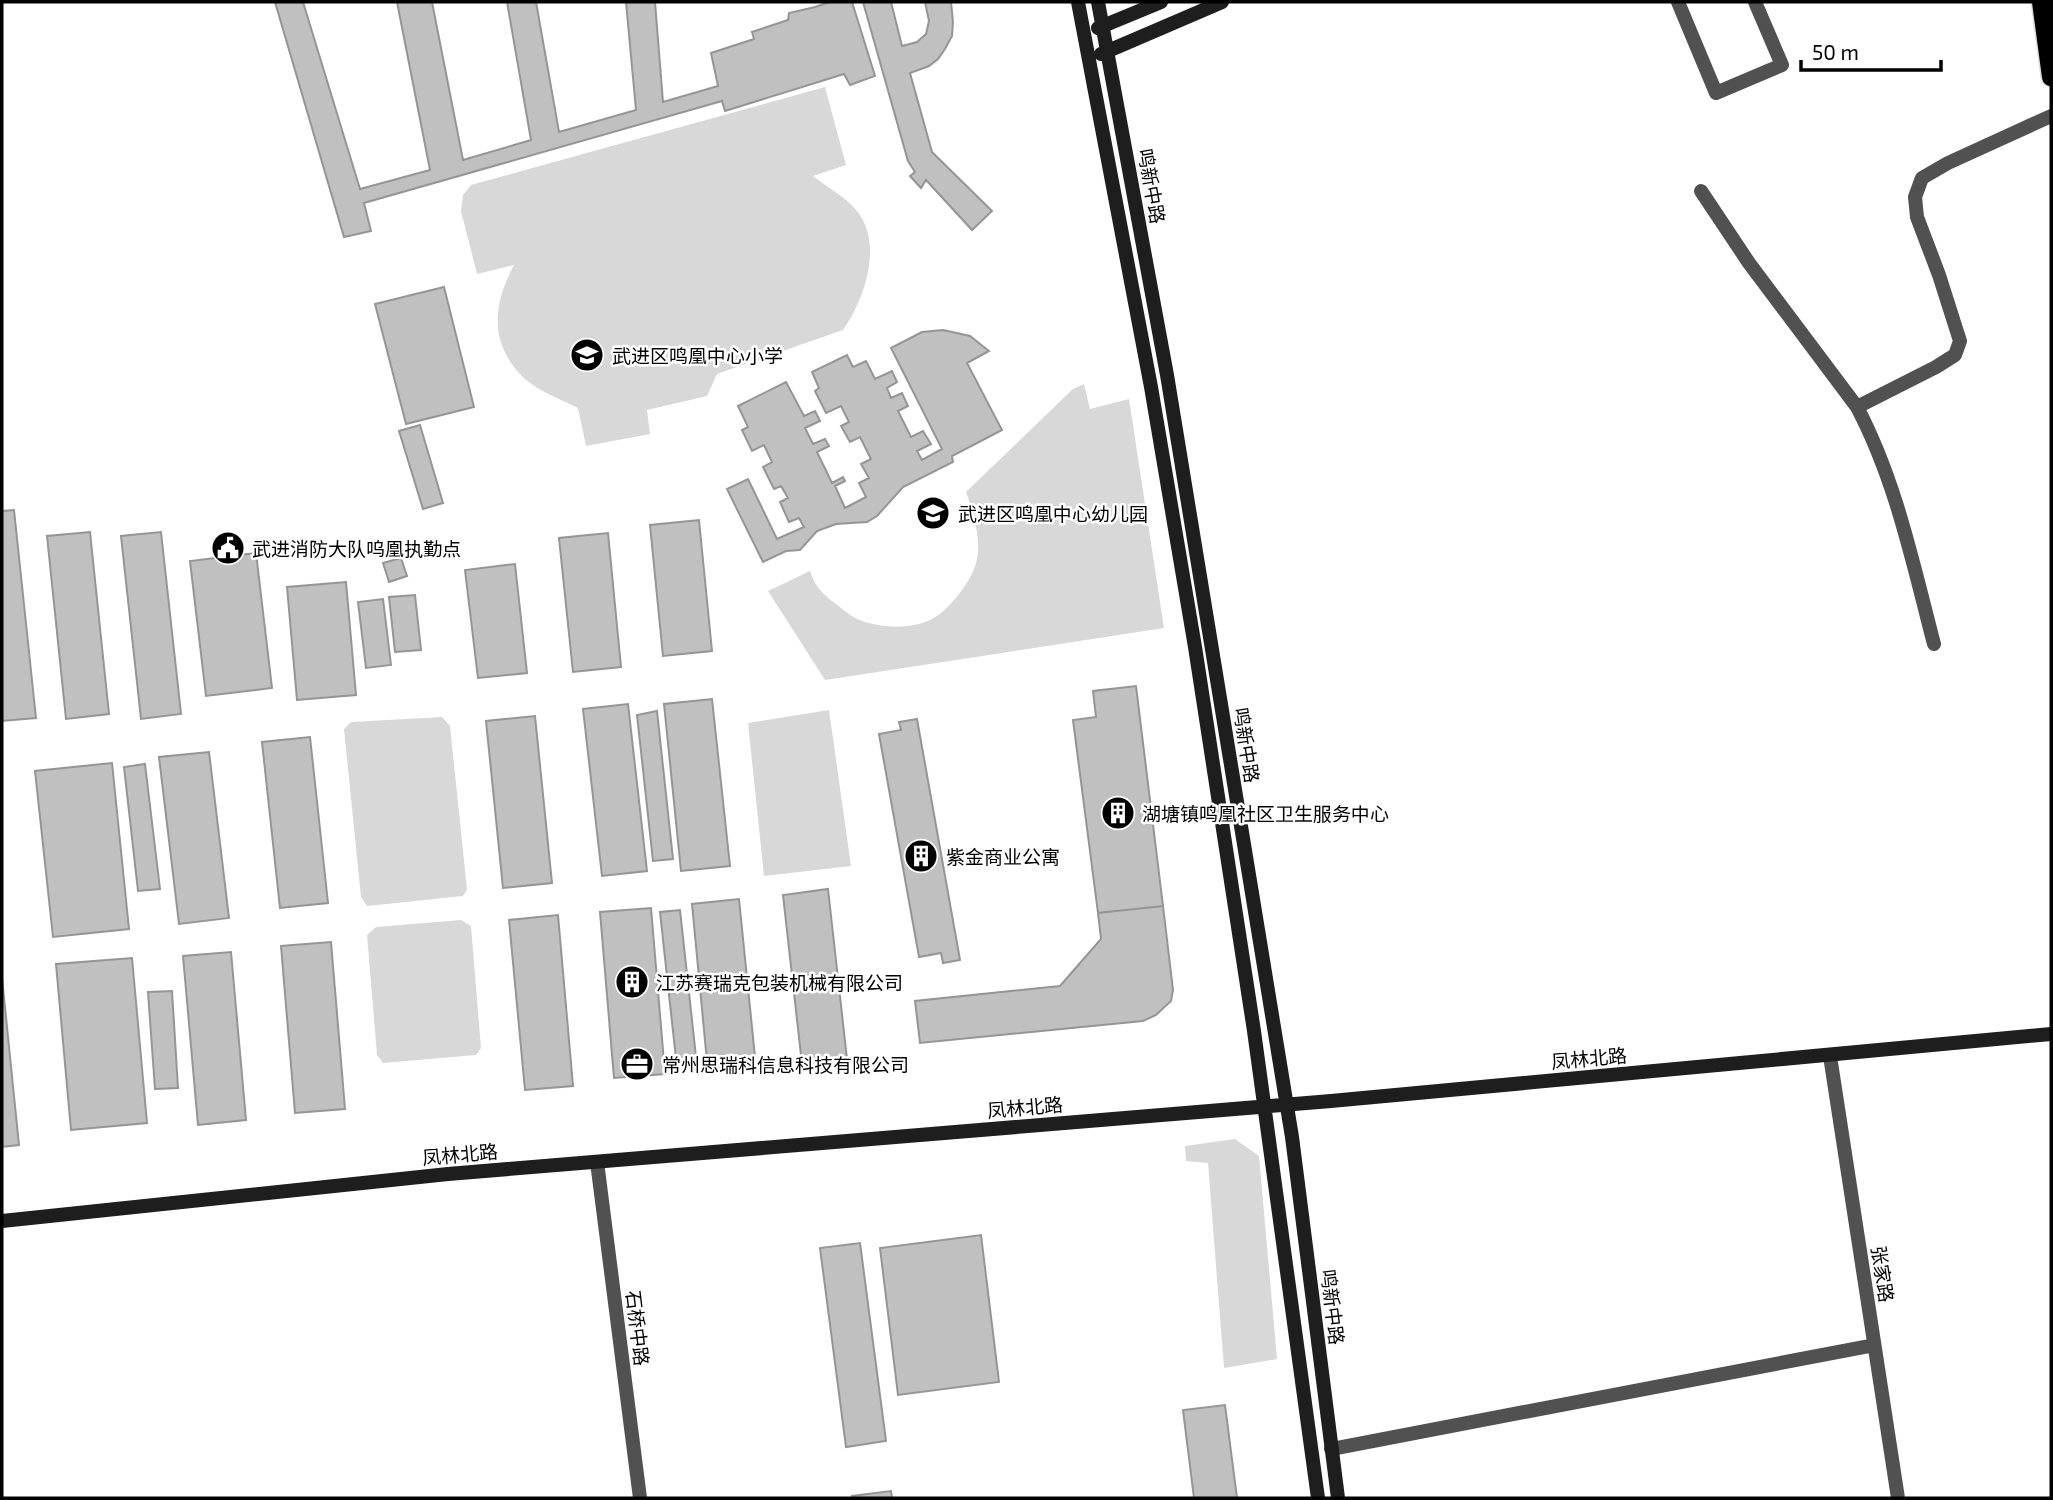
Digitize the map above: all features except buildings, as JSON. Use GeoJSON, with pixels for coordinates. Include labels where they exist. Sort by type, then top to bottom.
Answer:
{"type":"FeatureCollection","features":[{"type":"Feature","properties":{"kind":"main road","name":"鸣新中路"},"geometry":{"type":"LineString","coordinates":[[1078,2],[1151,387],[1183,579],[1265,1106],[1318,1498]]}},
{"type":"Feature","properties":{"kind":"main road","name":"鸣新中路"},"geometry":{"type":"LineString","coordinates":[[1098,2],[1167,375],[1292,1137],[1338,1498]]}},
{"type":"Feature","properties":{"kind":"main road"},"geometry":{"type":"LineString","coordinates":[[1086,34],[1161,2]]}},
{"type":"Feature","properties":{"kind":"main road"},"geometry":{"type":"LineString","coordinates":[[1090,58],[1222,2]]}},
{"type":"Feature","properties":{"kind":"main road"},"geometry":{"type":"LineString","coordinates":[[2041,2],[2051,77]]}},
{"type":"Feature","properties":{"kind":"main road","name":"凤林北路"},"geometry":{"type":"LineString","coordinates":[[2,1221],[448,1174],[1265,1106],[2051,1034]]}},
{"type":"Feature","properties":{"kind":"street"},"geometry":{"type":"LineString","coordinates":[[1678,2],[1716,93],[1782,65],[1755,2]]}},
{"type":"Feature","properties":{"kind":"street"},"geometry":{"type":"LineString","coordinates":[[1857,407],[1946,361],[1955,355],[1961,341],[1917,217],[1916,197],[1922,178],[1948,163],[2051,116]]}},
{"type":"Feature","properties":{"kind":"street"},"geometry":{"type":"LineString","coordinates":[[1701,191],[1749,263],[1857,407],[1886,469],[1934,644]]}},
{"type":"Feature","properties":{"kind":"street","name":"张家路"},"geometry":{"type":"LineString","coordinates":[[1830,1056],[1898,1498]]}},
{"type":"Feature","properties":{"kind":"street","name":"石桥中路"},"geometry":{"type":"LineString","coordinates":[[597,1162],[640,1498]]}},
{"type":"Feature","properties":{"kind":"street"},"geometry":{"type":"LineString","coordinates":[[1331,1449],[1874,1345]]}},
{"type":"Feature","properties":{"kind":"shaded area"},"geometry":{"type":"Polygon","coordinates":[[[825,87],[846,165],[813,176],[856,210],[869,238],[870,254],[864,287],[843,330],[717,374],[707,396],[647,410],[650,434],[586,446],[578,408],[531,384],[513,366],[505,353],[500,339],[498,310],[501,295],[514,265],[477,274],[461,211],[463,195],[471,185],[825,87]]]}},
{"type":"Feature","properties":{"kind":"shaded area"},"geometry":{"type":"Polygon","coordinates":[[[1084,384],[1090,409],[1129,399],[1164,628],[825,680],[768,591],[810,571],[821,591],[857,619],[894,626],[924,623],[936,617],[963,589],[976,562],[978,550],[975,520],[966,492],[1073,389],[1084,384]]]}},
{"type":"Feature","properties":{"kind":"shaded area"},"geometry":{"type":"Polygon","coordinates":[[[829,710],[851,866],[764,876],[748,723],[829,710]]]}},
{"type":"Feature","properties":{"kind":"shaded area"},"geometry":{"type":"Polygon","coordinates":[[[442,717],[450,726],[467,890],[463,896],[367,906],[361,897],[344,729],[351,722],[442,717]]]}},
{"type":"Feature","properties":{"kind":"shaded area"},"geometry":{"type":"Polygon","coordinates":[[[461,920],[471,926],[481,1048],[476,1055],[383,1063],[377,1055],[367,935],[376,927],[461,920]]]}},
{"type":"Feature","properties":{"kind":"shaded area"},"geometry":{"type":"Polygon","coordinates":[[[1235,1139],[1259,1156],[1277,1359],[1224,1368],[1208,1163],[1186,1161],[1185,1146],[1235,1139]]]}},
{"type":"Feature","properties":{"kind":"place","name":"武进区鸣凰中心小学"},"geometry":{"type":"Point","coordinates":[587,355]}},
{"type":"Feature","properties":{"kind":"place","name":"武进区鸣凰中心幼儿园"},"geometry":{"type":"Point","coordinates":[933,513]}},
{"type":"Feature","properties":{"kind":"place","name":"武进消防大队呜凰执勤点"},"geometry":{"type":"Point","coordinates":[228,548]}},
{"type":"Feature","properties":{"kind":"place","name":"湖塘镇鸣凰社区卫生服务中心"},"geometry":{"type":"Point","coordinates":[1118,813]}},
{"type":"Feature","properties":{"kind":"place","name":"紫金商业公寓"},"geometry":{"type":"Point","coordinates":[921,856]}},
{"type":"Feature","properties":{"kind":"place","name":"江苏赛瑞克包装机械有限公司"},"geometry":{"type":"Point","coordinates":[632,982]}},
{"type":"Feature","properties":{"kind":"place","name":"常州思瑞科信息科技有限公司"},"geometry":{"type":"Point","coordinates":[637,1064]}}]}
